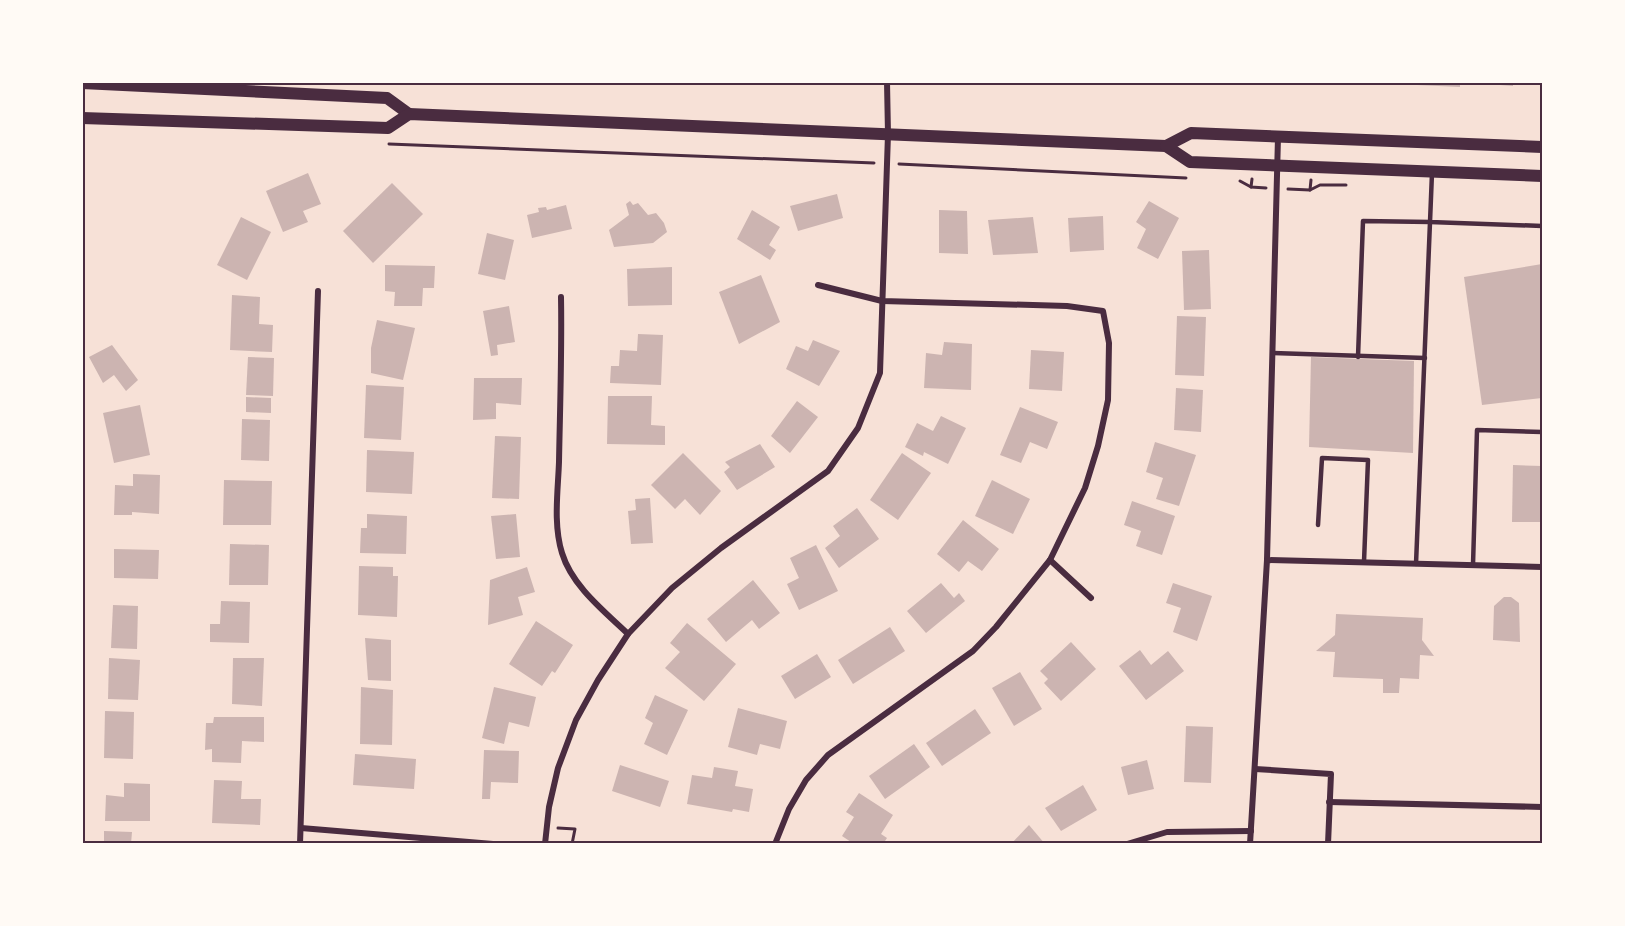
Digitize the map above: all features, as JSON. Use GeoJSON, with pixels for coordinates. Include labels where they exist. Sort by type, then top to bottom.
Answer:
{"type":"FeatureCollection","features":[{"type":"Feature","properties":{"kind":"main road"},"geometry":{"type":"LineString","coordinates":[[82,83],[387,98],[409,114],[1166,147],[1190,162],[1542,176]]}},
{"type":"Feature","properties":{"kind":"main road"},"geometry":{"type":"LineString","coordinates":[[82,118],[388,128],[409,114]]}},
{"type":"Feature","properties":{"kind":"main road"},"geometry":{"type":"LineString","coordinates":[[1166,147],[1191,133],[1542,147]]}},
{"type":"Feature","properties":{"kind":"street"},"geometry":{"type":"LineString","coordinates":[[545,843],[555,777],[576,720],[627,634],[672,588],[721,548],[828,471],[858,428],[880,373],[888,134],[887,82]]}},
{"type":"Feature","properties":{"kind":"street"},"geometry":{"type":"LineString","coordinates":[[1250,843],[1267,560],[1278,137]]}},
{"type":"Feature","properties":{"kind":"street"},"geometry":{"type":"LineString","coordinates":[[775,843],[789,809],[806,780],[828,755],[973,651],[996,627],[1050,560],[1085,488],[1098,446],[1108,400],[1109,343],[1103,311],[1066,306],[882,302],[818,285]]}},
{"type":"Feature","properties":{"kind":"street"},"geometry":{"type":"LineString","coordinates":[[300,843],[318,291]]}},
{"type":"Feature","properties":{"kind":"street"},"geometry":{"type":"LineString","coordinates":[[561,297],[562,346],[557,524],[562,554],[575,579],[627,634]]}},
{"type":"Feature","properties":{"kind":"street"},"geometry":{"type":"LineString","coordinates":[[1050,560],[1091,598]]}},
{"type":"Feature","properties":{"kind":"street"},"geometry":{"type":"LineString","coordinates":[[1267,560],[1542,567]]}},
{"type":"Feature","properties":{"kind":"street"},"geometry":{"type":"LineString","coordinates":[[1255,769],[1330,774],[1328,843]]}},
{"type":"Feature","properties":{"kind":"street"},"geometry":{"type":"LineString","coordinates":[[1329,801],[1542,807]]}},
{"type":"Feature","properties":{"kind":"street"},"geometry":{"type":"LineString","coordinates":[[301,828],[493,843]]}},
{"type":"Feature","properties":{"kind":"street"},"geometry":{"type":"LineString","coordinates":[[1127,843],[1167,832],[1251,831]]}},
{"type":"Feature","properties":{"kind":"lane"},"geometry":{"type":"LineString","coordinates":[[1416,564],[1432,173]]}},
{"type":"Feature","properties":{"kind":"lane"},"geometry":{"type":"LineString","coordinates":[[1358,357],[1363,221],[1542,226]]}},
{"type":"Feature","properties":{"kind":"lane"},"geometry":{"type":"LineString","coordinates":[[1273,353],[1425,358]]}},
{"type":"Feature","properties":{"kind":"lane"},"geometry":{"type":"LineString","coordinates":[[1473,565],[1477,430],[1542,432]]}},
{"type":"Feature","properties":{"kind":"lane"},"geometry":{"type":"LineString","coordinates":[[1318,525],[1322,458],[1368,460],[1364,562]]}},
{"type":"Feature","properties":{"kind":"path"},"geometry":{"type":"LineString","coordinates":[[381,144],[887,163],[1195,178]]}},
{"type":"Feature","properties":{"kind":"path"},"geometry":{"type":"LineString","coordinates":[[1230,180],[1242,181],[1251,187]]}},
{"type":"Feature","properties":{"kind":"building"},"geometry":{"type":"Polygon","coordinates":[[[1417,82],[1460,82],[1460,87],[1417,85],[1417,82]]]}},
{"type":"Feature","properties":{"kind":"building"},"geometry":{"type":"Polygon","coordinates":[[[1487,82],[1513,82],[1513,86],[1487,84],[1487,82]]]}},
{"type":"Feature","properties":{"kind":"building"},"geometry":{"type":"Polygon","coordinates":[[[308,173],[321,204],[303,211],[308,222],[283,232],[266,191],[308,173]]]}},
{"type":"Feature","properties":{"kind":"building"},"geometry":{"type":"Polygon","coordinates":[[[392,183],[423,214],[373,263],[343,231],[392,183]]]}},
{"type":"Feature","properties":{"kind":"building"},"geometry":{"type":"Polygon","coordinates":[[[837,194],[843,218],[798,231],[790,206],[837,194]]]}},
{"type":"Feature","properties":{"kind":"building"},"geometry":{"type":"Polygon","coordinates":[[[630,201],[633,205],[638,203],[648,215],[656,213],[664,223],[667,232],[653,243],[614,247],[609,230],[629,215],[626,204],[630,201]]]}},
{"type":"Feature","properties":{"kind":"building"},"geometry":{"type":"Polygon","coordinates":[[[1149,201],[1179,218],[1158,259],[1137,248],[1146,229],[1136,222],[1149,201]]]}},
{"type":"Feature","properties":{"kind":"building"},"geometry":{"type":"Polygon","coordinates":[[[566,205],[572,229],[532,238],[527,215],[539,212],[538,208],[546,207],[547,210],[566,205]]]}},
{"type":"Feature","properties":{"kind":"building"},"geometry":{"type":"Polygon","coordinates":[[[752,210],[780,227],[769,245],[776,250],[770,260],[737,239],[752,210]]]}},
{"type":"Feature","properties":{"kind":"building"},"geometry":{"type":"Polygon","coordinates":[[[939,210],[967,211],[968,254],[939,253],[939,210]]]}},
{"type":"Feature","properties":{"kind":"building"},"geometry":{"type":"Polygon","coordinates":[[[1103,216],[1104,250],[1070,252],[1068,218],[1103,216]]]}},
{"type":"Feature","properties":{"kind":"building"},"geometry":{"type":"Polygon","coordinates":[[[241,217],[271,232],[247,280],[217,265],[241,217]]]}},
{"type":"Feature","properties":{"kind":"building"},"geometry":{"type":"Polygon","coordinates":[[[1033,217],[1038,253],[993,255],[988,220],[1033,217]]]}},
{"type":"Feature","properties":{"kind":"building"},"geometry":{"type":"Polygon","coordinates":[[[487,233],[514,240],[505,280],[478,274],[487,233]]]}},
{"type":"Feature","properties":{"kind":"building"},"geometry":{"type":"Polygon","coordinates":[[[1209,250],[1211,309],[1184,310],[1182,251],[1209,250]]]}},
{"type":"Feature","properties":{"kind":"building"},"geometry":{"type":"Polygon","coordinates":[[[1542,264],[1542,398],[1482,405],[1464,277],[1542,264]]]}},
{"type":"Feature","properties":{"kind":"building"},"geometry":{"type":"Polygon","coordinates":[[[385,265],[435,266],[434,288],[423,288],[422,306],[394,306],[395,292],[385,291],[385,265]]]}},
{"type":"Feature","properties":{"kind":"building"},"geometry":{"type":"Polygon","coordinates":[[[672,267],[672,305],[628,306],[627,269],[672,267]]]}},
{"type":"Feature","properties":{"kind":"building"},"geometry":{"type":"Polygon","coordinates":[[[761,275],[780,322],[739,344],[719,292],[761,275]]]}},
{"type":"Feature","properties":{"kind":"building"},"geometry":{"type":"Polygon","coordinates":[[[232,295],[260,297],[259,324],[273,325],[272,352],[230,350],[232,295]]]}},
{"type":"Feature","properties":{"kind":"building"},"geometry":{"type":"Polygon","coordinates":[[[509,306],[515,342],[497,345],[498,355],[491,356],[483,311],[509,306]]]}},
{"type":"Feature","properties":{"kind":"building"},"geometry":{"type":"Polygon","coordinates":[[[1177,316],[1206,317],[1204,376],[1175,375],[1177,316]]]}},
{"type":"Feature","properties":{"kind":"building"},"geometry":{"type":"Polygon","coordinates":[[[377,320],[415,328],[403,380],[371,373],[371,348],[377,320]]]}},
{"type":"Feature","properties":{"kind":"building"},"geometry":{"type":"Polygon","coordinates":[[[638,334],[663,335],[661,385],[610,383],[611,366],[619,366],[620,350],[637,351],[638,334]]]}},
{"type":"Feature","properties":{"kind":"building"},"geometry":{"type":"Polygon","coordinates":[[[813,340],[840,351],[819,386],[786,369],[796,346],[808,351],[813,340]]]}},
{"type":"Feature","properties":{"kind":"building"},"geometry":{"type":"Polygon","coordinates":[[[944,342],[972,344],[971,390],[924,388],[926,353],[942,355],[944,342]]]}},
{"type":"Feature","properties":{"kind":"building"},"geometry":{"type":"Polygon","coordinates":[[[112,345],[138,380],[126,391],[114,375],[103,383],[89,357],[112,345]]]}},
{"type":"Feature","properties":{"kind":"building"},"geometry":{"type":"Polygon","coordinates":[[[1031,350],[1064,352],[1062,391],[1029,389],[1031,350]]]}},
{"type":"Feature","properties":{"kind":"building"},"geometry":{"type":"Polygon","coordinates":[[[248,357],[274,358],[273,396],[246,395],[248,357]]]}},
{"type":"Feature","properties":{"kind":"building"},"geometry":{"type":"Polygon","coordinates":[[[1311,357],[1414,361],[1413,453],[1309,447],[1311,357]]]}},
{"type":"Feature","properties":{"kind":"building"},"geometry":{"type":"Polygon","coordinates":[[[474,378],[522,378],[521,405],[496,403],[496,419],[473,420],[474,378]]]}},
{"type":"Feature","properties":{"kind":"building"},"geometry":{"type":"Polygon","coordinates":[[[366,385],[404,387],[401,440],[364,438],[366,385]]]}},
{"type":"Feature","properties":{"kind":"building"},"geometry":{"type":"Polygon","coordinates":[[[1176,388],[1203,390],[1201,432],[1174,430],[1176,388]]]}},
{"type":"Feature","properties":{"kind":"building"},"geometry":{"type":"Polygon","coordinates":[[[608,396],[652,396],[651,425],[665,426],[665,445],[607,444],[608,396]]]}},
{"type":"Feature","properties":{"kind":"building"},"geometry":{"type":"Polygon","coordinates":[[[246,397],[271,398],[271,413],[246,412],[246,397]]]}},
{"type":"Feature","properties":{"kind":"building"},"geometry":{"type":"Polygon","coordinates":[[[797,401],[818,417],[790,453],[771,436],[797,401]]]}},
{"type":"Feature","properties":{"kind":"building"},"geometry":{"type":"Polygon","coordinates":[[[140,405],[150,455],[114,463],[103,413],[140,405]]]}},
{"type":"Feature","properties":{"kind":"building"},"geometry":{"type":"Polygon","coordinates":[[[1020,407],[1058,422],[1047,449],[1030,442],[1021,463],[1000,455],[1020,407]]]}},
{"type":"Feature","properties":{"kind":"building"},"geometry":{"type":"Polygon","coordinates":[[[941,416],[966,428],[948,464],[924,452],[923,456],[905,447],[917,423],[933,431],[941,416]]]}},
{"type":"Feature","properties":{"kind":"building"},"geometry":{"type":"Polygon","coordinates":[[[242,419],[270,420],[269,461],[241,460],[242,419]]]}},
{"type":"Feature","properties":{"kind":"building"},"geometry":{"type":"Polygon","coordinates":[[[495,436],[521,437],[519,499],[492,498],[495,436]]]}},
{"type":"Feature","properties":{"kind":"building"},"geometry":{"type":"Polygon","coordinates":[[[1155,442],[1196,455],[1179,506],[1156,499],[1163,478],[1146,472],[1155,442]]]}},
{"type":"Feature","properties":{"kind":"building"},"geometry":{"type":"Polygon","coordinates":[[[760,444],[775,467],[737,490],[724,472],[730,467],[725,462],[760,444]]]}},
{"type":"Feature","properties":{"kind":"building"},"geometry":{"type":"Polygon","coordinates":[[[367,450],[414,452],[412,494],[366,492],[367,450]]]}},
{"type":"Feature","properties":{"kind":"building"},"geometry":{"type":"Polygon","coordinates":[[[683,453],[721,491],[700,515],[685,499],[675,509],[651,485],[683,453]]]}},
{"type":"Feature","properties":{"kind":"building"},"geometry":{"type":"Polygon","coordinates":[[[902,453],[931,473],[898,520],[870,500],[902,453]]]}},
{"type":"Feature","properties":{"kind":"building"},"geometry":{"type":"Polygon","coordinates":[[[1513,465],[1542,466],[1542,522],[1512,522],[1513,465]]]}},
{"type":"Feature","properties":{"kind":"building"},"geometry":{"type":"Polygon","coordinates":[[[133,474],[160,475],[159,514],[132,512],[132,515],[114,515],[115,485],[133,486],[133,474]]]}},
{"type":"Feature","properties":{"kind":"building"},"geometry":{"type":"Polygon","coordinates":[[[224,480],[272,481],[271,525],[223,525],[224,480]]]}},
{"type":"Feature","properties":{"kind":"building"},"geometry":{"type":"Polygon","coordinates":[[[992,480],[1030,499],[1013,534],[975,516],[992,480]]]}},
{"type":"Feature","properties":{"kind":"building"},"geometry":{"type":"Polygon","coordinates":[[[650,498],[653,543],[631,544],[628,511],[636,510],[635,499],[650,498]]]}},
{"type":"Feature","properties":{"kind":"building"},"geometry":{"type":"Polygon","coordinates":[[[1132,501],[1175,516],[1162,555],[1136,546],[1141,531],[1124,525],[1132,501]]]}},
{"type":"Feature","properties":{"kind":"building"},"geometry":{"type":"Polygon","coordinates":[[[857,508],[879,539],[839,568],[825,548],[840,536],[833,526],[857,508]]]}},
{"type":"Feature","properties":{"kind":"building"},"geometry":{"type":"Polygon","coordinates":[[[367,514],[407,516],[406,554],[360,553],[361,528],[367,528],[367,514]]]}},
{"type":"Feature","properties":{"kind":"building"},"geometry":{"type":"Polygon","coordinates":[[[516,514],[520,557],[496,559],[491,516],[516,514]]]}},
{"type":"Feature","properties":{"kind":"building"},"geometry":{"type":"Polygon","coordinates":[[[963,520],[999,549],[982,571],[968,561],[959,572],[937,554],[963,520]]]}},
{"type":"Feature","properties":{"kind":"building"},"geometry":{"type":"Polygon","coordinates":[[[230,544],[269,545],[268,585],[229,585],[230,544]]]}},
{"type":"Feature","properties":{"kind":"building"},"geometry":{"type":"Polygon","coordinates":[[[816,545],[838,591],[799,610],[787,584],[799,578],[790,558],[816,545]]]}},
{"type":"Feature","properties":{"kind":"building"},"geometry":{"type":"Polygon","coordinates":[[[114,549],[159,550],[158,579],[114,578],[114,549]]]}},
{"type":"Feature","properties":{"kind":"building"},"geometry":{"type":"Polygon","coordinates":[[[359,566],[393,567],[393,576],[398,576],[397,617],[358,615],[359,566]]]}},
{"type":"Feature","properties":{"kind":"building"},"geometry":{"type":"Polygon","coordinates":[[[527,567],[535,592],[518,597],[523,615],[488,625],[490,580],[527,567]]]}},
{"type":"Feature","properties":{"kind":"building"},"geometry":{"type":"Polygon","coordinates":[[[753,580],[780,613],[759,629],[752,620],[726,642],[707,619],[753,580]]]}},
{"type":"Feature","properties":{"kind":"building"},"geometry":{"type":"Polygon","coordinates":[[[941,583],[954,598],[959,593],[965,601],[926,633],[907,611],[941,583]]]}},
{"type":"Feature","properties":{"kind":"building"},"geometry":{"type":"Polygon","coordinates":[[[1173,583],[1212,596],[1197,641],[1173,632],[1181,608],[1166,603],[1173,583]]]}},
{"type":"Feature","properties":{"kind":"building"},"geometry":{"type":"Polygon","coordinates":[[[1504,597],[1511,597],[1519,603],[1520,642],[1493,640],[1494,606],[1504,597]]]}},
{"type":"Feature","properties":{"kind":"building"},"geometry":{"type":"Polygon","coordinates":[[[221,601],[250,602],[249,643],[210,642],[210,624],[220,624],[221,601]]]}},
{"type":"Feature","properties":{"kind":"building"},"geometry":{"type":"Polygon","coordinates":[[[113,605],[138,606],[137,649],[111,648],[113,605]]]}},
{"type":"Feature","properties":{"kind":"building"},"geometry":{"type":"Polygon","coordinates":[[[1336,614],[1423,618],[1422,640],[1434,656],[1420,655],[1419,679],[1400,678],[1399,693],[1383,693],[1383,679],[1333,677],[1335,652],[1316,651],[1335,635],[1336,614]]]}},
{"type":"Feature","properties":{"kind":"building"},"geometry":{"type":"Polygon","coordinates":[[[536,621],[573,645],[555,673],[552,671],[542,686],[509,664],[536,621]]]}},
{"type":"Feature","properties":{"kind":"building"},"geometry":{"type":"Polygon","coordinates":[[[687,623],[736,664],[704,701],[665,668],[680,652],[670,643],[687,623]]]}},
{"type":"Feature","properties":{"kind":"building"},"geometry":{"type":"Polygon","coordinates":[[[890,627],[905,651],[853,684],[838,660],[890,627]]]}},
{"type":"Feature","properties":{"kind":"building"},"geometry":{"type":"Polygon","coordinates":[[[365,638],[391,640],[391,681],[368,680],[365,638]]]}},
{"type":"Feature","properties":{"kind":"building"},"geometry":{"type":"Polygon","coordinates":[[[1071,642],[1096,669],[1061,701],[1044,683],[1048,679],[1040,671],[1071,642]]]}},
{"type":"Feature","properties":{"kind":"building"},"geometry":{"type":"Polygon","coordinates":[[[1140,650],[1151,665],[1168,651],[1184,671],[1146,700],[1119,666],[1140,650]]]}},
{"type":"Feature","properties":{"kind":"building"},"geometry":{"type":"Polygon","coordinates":[[[817,654],[831,677],[795,699],[781,676],[817,654]]]}},
{"type":"Feature","properties":{"kind":"building"},"geometry":{"type":"Polygon","coordinates":[[[109,658],[140,660],[138,700],[108,699],[109,658]]]}},
{"type":"Feature","properties":{"kind":"building"},"geometry":{"type":"Polygon","coordinates":[[[233,658],[264,658],[262,706],[232,704],[233,658]]]}},
{"type":"Feature","properties":{"kind":"building"},"geometry":{"type":"Polygon","coordinates":[[[1020,672],[1042,709],[1014,726],[992,688],[1020,672]]]}},
{"type":"Feature","properties":{"kind":"building"},"geometry":{"type":"Polygon","coordinates":[[[361,687],[393,690],[392,745],[360,744],[361,687]]]}},
{"type":"Feature","properties":{"kind":"building"},"geometry":{"type":"Polygon","coordinates":[[[494,687],[536,697],[529,727],[509,722],[504,744],[482,738],[494,687]]]}},
{"type":"Feature","properties":{"kind":"building"},"geometry":{"type":"Polygon","coordinates":[[[655,695],[688,710],[667,755],[644,744],[653,723],[645,718],[655,695]]]}},
{"type":"Feature","properties":{"kind":"building"},"geometry":{"type":"Polygon","coordinates":[[[738,708],[787,721],[780,749],[760,744],[757,755],[728,747],[738,708]]]}},
{"type":"Feature","properties":{"kind":"building"},"geometry":{"type":"Polygon","coordinates":[[[975,709],[991,733],[942,766],[926,743],[975,709]]]}},
{"type":"Feature","properties":{"kind":"building"},"geometry":{"type":"Polygon","coordinates":[[[105,711],[134,712],[133,759],[104,758],[105,711]]]}},
{"type":"Feature","properties":{"kind":"building"},"geometry":{"type":"Polygon","coordinates":[[[214,717],[264,717],[264,742],[242,741],[241,763],[212,762],[212,749],[205,750],[206,723],[213,723],[214,717]]]}},
{"type":"Feature","properties":{"kind":"building"},"geometry":{"type":"Polygon","coordinates":[[[1186,726],[1213,727],[1211,783],[1184,782],[1186,726]]]}},
{"type":"Feature","properties":{"kind":"building"},"geometry":{"type":"Polygon","coordinates":[[[914,744],[930,767],[885,799],[869,776],[914,744]]]}},
{"type":"Feature","properties":{"kind":"building"},"geometry":{"type":"Polygon","coordinates":[[[484,750],[519,751],[518,783],[491,782],[490,799],[482,799],[484,750]]]}},
{"type":"Feature","properties":{"kind":"building"},"geometry":{"type":"Polygon","coordinates":[[[355,754],[416,759],[414,789],[353,785],[355,754]]]}},
{"type":"Feature","properties":{"kind":"building"},"geometry":{"type":"Polygon","coordinates":[[[1147,760],[1154,789],[1128,795],[1121,767],[1147,760]]]}},
{"type":"Feature","properties":{"kind":"building"},"geometry":{"type":"Polygon","coordinates":[[[620,765],[669,781],[660,807],[612,791],[620,765]]]}},
{"type":"Feature","properties":{"kind":"building"},"geometry":{"type":"Polygon","coordinates":[[[714,767],[738,771],[735,786],[753,789],[749,812],[733,809],[732,812],[687,804],[692,775],[712,778],[714,767]]]}},
{"type":"Feature","properties":{"kind":"building"},"geometry":{"type":"Polygon","coordinates":[[[214,780],[242,781],[241,799],[261,799],[260,825],[212,823],[214,780]]]}},
{"type":"Feature","properties":{"kind":"building"},"geometry":{"type":"Polygon","coordinates":[[[124,783],[150,784],[150,821],[105,821],[106,795],[124,797],[124,783]]]}},
{"type":"Feature","properties":{"kind":"building"},"geometry":{"type":"Polygon","coordinates":[[[1083,785],[1097,810],[1061,831],[1045,808],[1083,785]]]}},
{"type":"Feature","properties":{"kind":"building"},"geometry":{"type":"Polygon","coordinates":[[[859,793],[893,815],[881,834],[887,838],[883,844],[854,844],[842,836],[854,817],[846,812],[859,793]]]}},
{"type":"Feature","properties":{"kind":"building"},"geometry":{"type":"Polygon","coordinates":[[[1029,825],[1045,844],[1011,844],[1029,825]]]}},
{"type":"Feature","properties":{"kind":"building"},"geometry":{"type":"Polygon","coordinates":[[[104,831],[132,832],[131,844],[104,844],[104,831]]]}}]}
